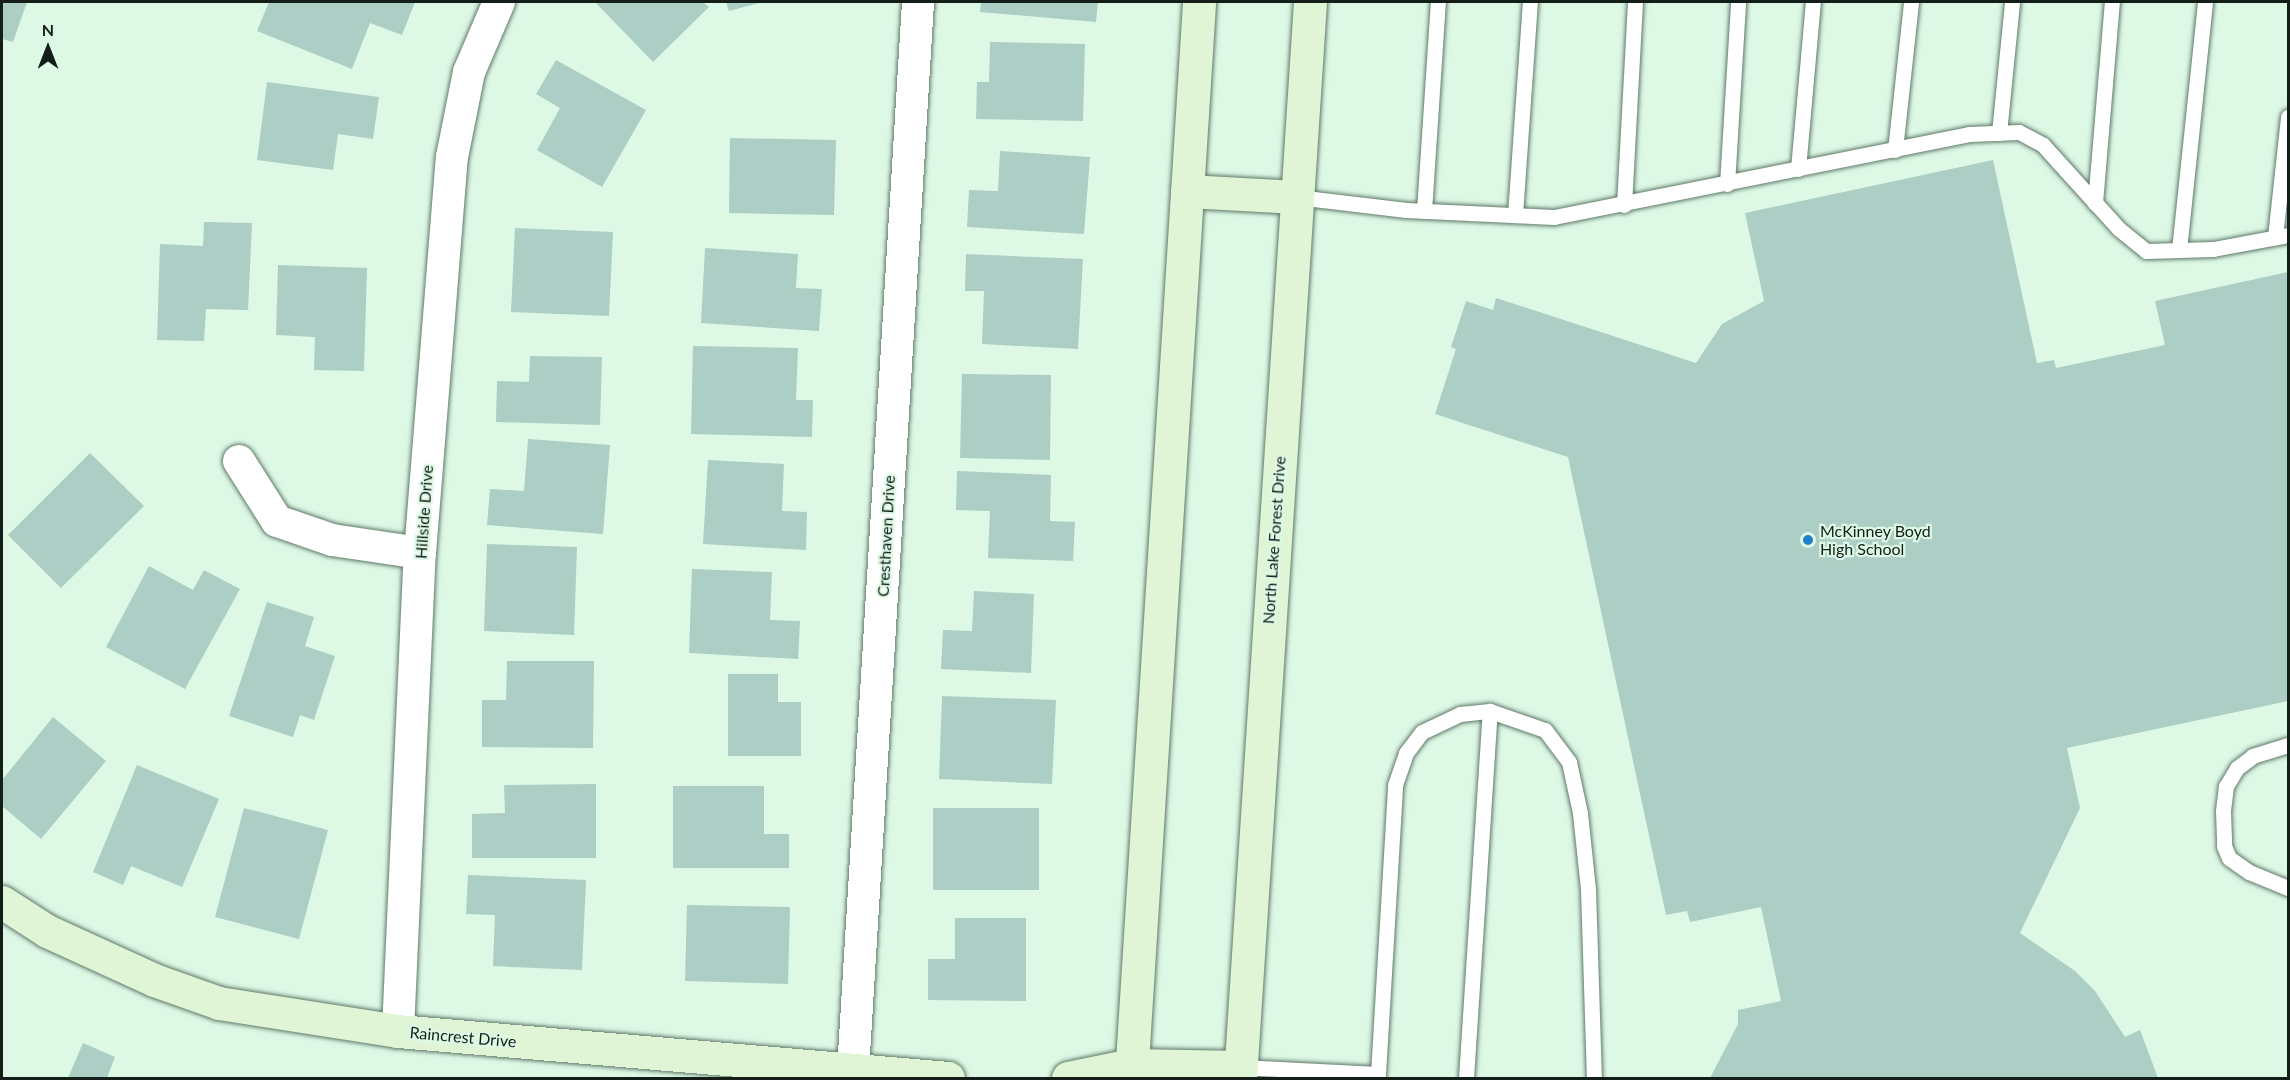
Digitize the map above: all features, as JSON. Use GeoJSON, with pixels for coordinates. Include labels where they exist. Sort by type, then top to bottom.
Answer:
{"type":"FeatureCollection","features":[{"type":"Feature","properties":{"kind":"main road"},"geometry":{"type":"LineString","coordinates":[[1131,1072],[1199,2]]}},
{"type":"Feature","properties":{"kind":"main road","name":"North Lake Forest Drive"},"geometry":{"type":"LineString","coordinates":[[1240,1073],[1310,2]]}},
{"type":"Feature","properties":{"kind":"main road"},"geometry":{"type":"LineString","coordinates":[[1187,191],[1297,197]]}},
{"type":"Feature","properties":{"kind":"main road","name":"Raincrest Drive"},"geometry":{"type":"LineString","coordinates":[[2,902],[47,932],[154,980],[219,1003],[398,1031],[948,1078]]}},
{"type":"Feature","properties":{"kind":"main road"},"geometry":{"type":"LineString","coordinates":[[1068,1078],[1131,1072],[1240,1073]]}},
{"type":"Feature","properties":{"kind":"street","name":"Hillside Drive"},"geometry":{"type":"LineString","coordinates":[[398,1031],[420,553],[452,157],[469,72],[499,2]]}},
{"type":"Feature","properties":{"kind":"street","name":"Cresthaven Drive"},"geometry":{"type":"LineString","coordinates":[[853,1071],[918,2]]}},
{"type":"Feature","properties":{"kind":"street"},"geometry":{"type":"LineString","coordinates":[[239,461],[277,521],[332,540],[420,553]]}},
{"type":"Feature","properties":{"kind":"lane"},"geometry":{"type":"LineString","coordinates":[[1424,211],[1438,2]]}},
{"type":"Feature","properties":{"kind":"lane"},"geometry":{"type":"LineString","coordinates":[[1515,215],[1530,2]]}},
{"type":"Feature","properties":{"kind":"lane"},"geometry":{"type":"LineString","coordinates":[[1624,205],[1635,2]]}},
{"type":"Feature","properties":{"kind":"lane"},"geometry":{"type":"LineString","coordinates":[[1727,184],[1738,2]]}},
{"type":"Feature","properties":{"kind":"lane"},"geometry":{"type":"LineString","coordinates":[[1798,169],[1813,2]]}},
{"type":"Feature","properties":{"kind":"lane"},"geometry":{"type":"LineString","coordinates":[[1895,150],[1911,2]]}},
{"type":"Feature","properties":{"kind":"lane"},"geometry":{"type":"LineString","coordinates":[[1998,133],[2012,2]]}},
{"type":"Feature","properties":{"kind":"lane"},"geometry":{"type":"LineString","coordinates":[[2095,203],[2112,2]]}},
{"type":"Feature","properties":{"kind":"lane"},"geometry":{"type":"LineString","coordinates":[[2179,250],[2205,2]]}},
{"type":"Feature","properties":{"kind":"lane"},"geometry":{"type":"LineString","coordinates":[[1297,197],[1424,211],[1554,217],[1624,205],[1969,134],[2019,132],[2043,145],[2095,203],[2146,251],[2213,249],[2282,236],[2289,117]]}},
{"type":"Feature","properties":{"kind":"lane"},"geometry":{"type":"LineString","coordinates":[[1240,1073],[1378,1076],[1395,785],[1406,753],[1422,732],[1460,714],[1490,711],[1545,730],[1569,762],[1580,813],[1588,889],[1594,1078]]}},
{"type":"Feature","properties":{"kind":"lane"},"geometry":{"type":"LineString","coordinates":[[1466,1078],[1490,711]]}},
{"type":"Feature","properties":{"kind":"lane"},"geometry":{"type":"LineString","coordinates":[[2289,745],[2253,756],[2237,768],[2226,786],[2223,811],[2224,846],[2229,858],[2249,873],[2289,888]]}},
{"type":"Feature","properties":{"kind":"building"},"geometry":{"type":"Polygon","coordinates":[[[2,2],[27,2],[13,42],[2,39],[2,2]]]}},
{"type":"Feature","properties":{"kind":"building"},"geometry":{"type":"Polygon","coordinates":[[[269,2],[415,2],[402,35],[370,23],[352,69],[257,31],[269,2]]]}},
{"type":"Feature","properties":{"kind":"building"},"geometry":{"type":"Polygon","coordinates":[[[595,2],[703,2],[709,7],[653,62],[595,2]]]}},
{"type":"Feature","properties":{"kind":"building"},"geometry":{"type":"Polygon","coordinates":[[[726,2],[763,2],[729,11],[726,2]]]}},
{"type":"Feature","properties":{"kind":"building"},"geometry":{"type":"Polygon","coordinates":[[[981,2],[1098,2],[1096,22],[980,12],[981,2]]]}},
{"type":"Feature","properties":{"kind":"building"},"geometry":{"type":"Polygon","coordinates":[[[990,42],[1085,44],[1083,121],[976,119],[977,82],[989,82],[990,42]]]}},
{"type":"Feature","properties":{"kind":"building"},"geometry":{"type":"Polygon","coordinates":[[[556,60],[646,110],[602,187],[537,150],[560,108],[536,94],[556,60]]]}},
{"type":"Feature","properties":{"kind":"building"},"geometry":{"type":"Polygon","coordinates":[[[267,82],[379,97],[373,139],[338,134],[333,170],[257,160],[267,82]]]}},
{"type":"Feature","properties":{"kind":"building"},"geometry":{"type":"Polygon","coordinates":[[[730,138],[836,140],[834,215],[729,213],[730,138]]]}},
{"type":"Feature","properties":{"kind":"building"},"geometry":{"type":"Polygon","coordinates":[[[1000,151],[1090,157],[1084,234],[967,227],[969,190],[998,191],[1000,151]]]}},
{"type":"Feature","properties":{"kind":"building"},"geometry":{"type":"Polygon","coordinates":[[[1993,160],[2037,363],[2054,360],[2056,368],[2165,345],[2155,301],[2288,272],[2288,701],[2067,748],[2080,808],[2020,933],[2075,971],[2095,991],[2125,1037],[2140,1030],[2158,1078],[1710,1078],[1738,1024],[1738,1010],[1781,1001],[1761,907],[1690,922],[1687,911],[1666,915],[1568,457],[1435,414],[1456,349],[1451,347],[1466,301],[1493,310],[1496,298],[1696,363],[1722,324],[1764,301],[1745,213],[1993,160]]]}},
{"type":"Feature","properties":{"kind":"building"},"geometry":{"type":"Polygon","coordinates":[[[204,222],[252,223],[248,310],[206,309],[204,341],[157,340],[160,244],[203,246],[204,222]]]}},
{"type":"Feature","properties":{"kind":"building"},"geometry":{"type":"Polygon","coordinates":[[[515,228],[613,232],[609,316],[511,312],[515,228]]]}},
{"type":"Feature","properties":{"kind":"building"},"geometry":{"type":"Polygon","coordinates":[[[705,248],[798,254],[796,288],[822,289],[819,331],[701,323],[705,248]]]}},
{"type":"Feature","properties":{"kind":"building"},"geometry":{"type":"Polygon","coordinates":[[[966,254],[1083,259],[1078,349],[982,344],[984,291],[965,291],[966,254]]]}},
{"type":"Feature","properties":{"kind":"building"},"geometry":{"type":"Polygon","coordinates":[[[278,265],[367,268],[364,371],[314,370],[315,337],[276,335],[278,265]]]}},
{"type":"Feature","properties":{"kind":"building"},"geometry":{"type":"Polygon","coordinates":[[[693,346],[798,348],[796,400],[813,400],[812,437],[691,434],[693,346]]]}},
{"type":"Feature","properties":{"kind":"building"},"geometry":{"type":"Polygon","coordinates":[[[530,356],[602,357],[600,425],[496,422],[497,381],[529,382],[530,356]]]}},
{"type":"Feature","properties":{"kind":"building"},"geometry":{"type":"Polygon","coordinates":[[[962,374],[1051,375],[1050,460],[960,458],[962,374]]]}},
{"type":"Feature","properties":{"kind":"building"},"geometry":{"type":"Polygon","coordinates":[[[528,439],[610,445],[603,534],[487,525],[490,489],[524,491],[528,439]]]}},
{"type":"Feature","properties":{"kind":"building"},"geometry":{"type":"Polygon","coordinates":[[[90,453],[144,506],[61,588],[8,535],[90,453]]]}},
{"type":"Feature","properties":{"kind":"building"},"geometry":{"type":"Polygon","coordinates":[[[708,460],[784,464],[782,511],[807,512],[806,550],[703,544],[708,460]]]}},
{"type":"Feature","properties":{"kind":"building"},"geometry":{"type":"Polygon","coordinates":[[[957,471],[1051,475],[1050,521],[1075,522],[1073,561],[988,558],[990,511],[956,510],[957,471]]]}},
{"type":"Feature","properties":{"kind":"building"},"geometry":{"type":"Polygon","coordinates":[[[487,544],[577,547],[574,635],[484,631],[487,544]]]}},
{"type":"Feature","properties":{"kind":"building"},"geometry":{"type":"Polygon","coordinates":[[[149,566],[193,590],[204,570],[240,589],[185,689],[106,647],[149,566]]]}},
{"type":"Feature","properties":{"kind":"building"},"geometry":{"type":"Polygon","coordinates":[[[692,569],[772,572],[770,620],[800,621],[798,659],[689,653],[692,569]]]}},
{"type":"Feature","properties":{"kind":"building"},"geometry":{"type":"Polygon","coordinates":[[[974,591],[1034,594],[1031,673],[941,669],[943,630],[972,631],[974,591]]]}},
{"type":"Feature","properties":{"kind":"building"},"geometry":{"type":"Polygon","coordinates":[[[267,602],[314,617],[305,646],[335,656],[314,720],[300,715],[293,737],[229,716],[267,602]]]}},
{"type":"Feature","properties":{"kind":"building"},"geometry":{"type":"Polygon","coordinates":[[[507,661],[594,661],[593,748],[482,747],[482,700],[506,700],[507,661]]]}},
{"type":"Feature","properties":{"kind":"building"},"geometry":{"type":"Polygon","coordinates":[[[728,674],[778,674],[778,702],[801,702],[801,756],[728,756],[728,674]]]}},
{"type":"Feature","properties":{"kind":"building"},"geometry":{"type":"Polygon","coordinates":[[[942,696],[1056,700],[1052,784],[939,779],[942,696]]]}},
{"type":"Feature","properties":{"kind":"building"},"geometry":{"type":"Polygon","coordinates":[[[53,717],[106,761],[41,839],[2,806],[2,780],[53,717]]]}},
{"type":"Feature","properties":{"kind":"building"},"geometry":{"type":"Polygon","coordinates":[[[137,765],[219,799],[182,887],[131,866],[123,885],[93,872],[137,765]]]}},
{"type":"Feature","properties":{"kind":"building"},"geometry":{"type":"Polygon","coordinates":[[[596,784],[596,858],[472,858],[472,814],[505,813],[504,785],[596,784]]]}},
{"type":"Feature","properties":{"kind":"building"},"geometry":{"type":"Polygon","coordinates":[[[673,786],[764,786],[764,834],[789,834],[789,868],[673,868],[673,786]]]}},
{"type":"Feature","properties":{"kind":"building"},"geometry":{"type":"Polygon","coordinates":[[[244,808],[328,830],[299,939],[215,917],[244,808]]]}},
{"type":"Feature","properties":{"kind":"building"},"geometry":{"type":"Polygon","coordinates":[[[933,808],[1039,808],[1039,890],[933,890],[933,808]]]}},
{"type":"Feature","properties":{"kind":"building"},"geometry":{"type":"Polygon","coordinates":[[[468,875],[586,880],[582,970],[493,966],[495,915],[466,914],[468,875]]]}},
{"type":"Feature","properties":{"kind":"building"},"geometry":{"type":"Polygon","coordinates":[[[687,905],[790,907],[788,984],[685,981],[687,905]]]}},
{"type":"Feature","properties":{"kind":"building"},"geometry":{"type":"Polygon","coordinates":[[[955,918],[1026,918],[1026,1001],[928,1000],[928,959],[955,959],[955,918]]]}},
{"type":"Feature","properties":{"kind":"building"},"geometry":{"type":"Polygon","coordinates":[[[83,1043],[115,1057],[107,1078],[68,1078],[83,1043]]]}},
{"type":"Feature","properties":{"kind":"place","name":"McKinney Boyd High School"},"geometry":{"type":"Point","coordinates":[1808,540]}}]}
